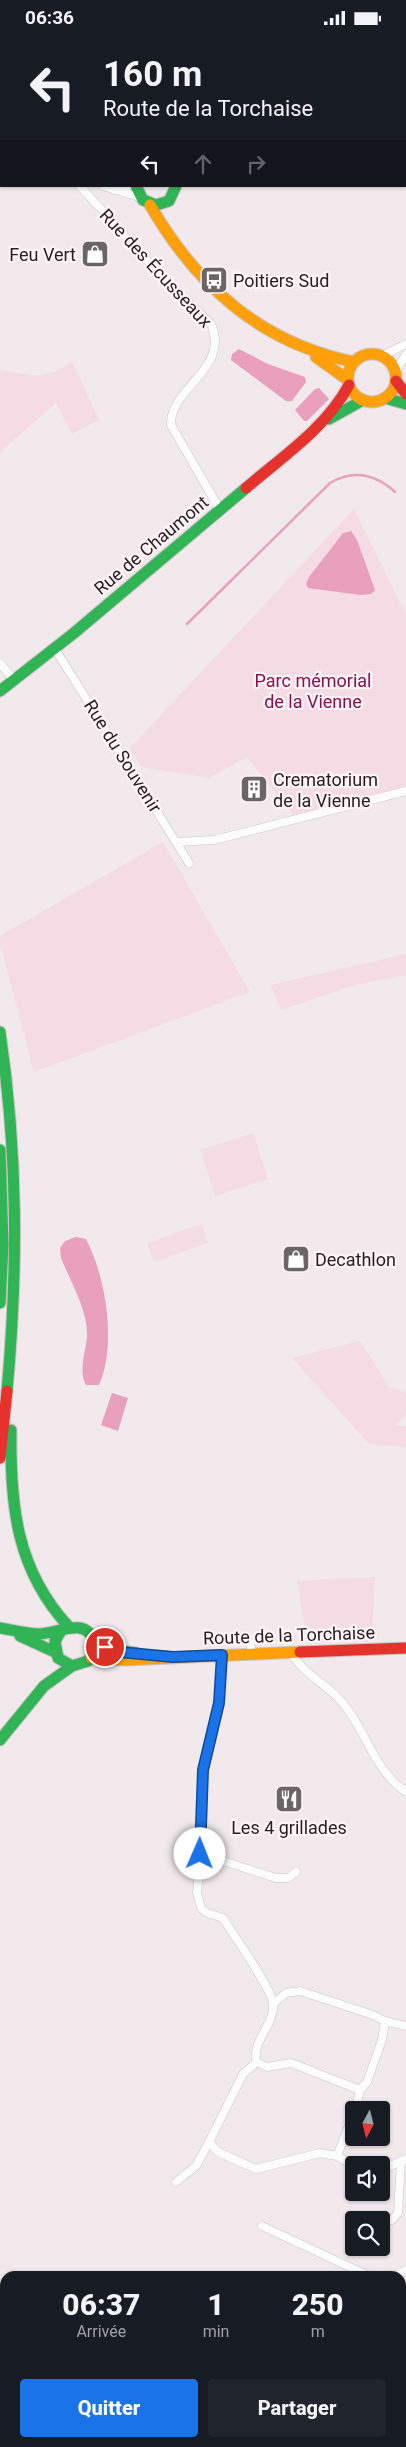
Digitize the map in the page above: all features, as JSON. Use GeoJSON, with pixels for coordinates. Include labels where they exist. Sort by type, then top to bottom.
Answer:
{"type":"FeatureCollection","features":[{"type":"Feature","properties":{"kind":"main road"},"geometry":{"type":"LineString","coordinates":[[150,205],[156,206],[168,202],[173,197],[176,187]]}},
{"type":"Feature","properties":{"kind":"main road"},"geometry":{"type":"LineString","coordinates":[[137,192],[150,205],[171,241],[220,295],[247,318],[266,331],[336,369],[349,383],[352,391],[363,400],[370,402],[385,398],[406,404]]}},
{"type":"Feature","properties":{"kind":"main road"},"geometry":{"type":"LineString","coordinates":[[168,202],[166,214],[168,226],[179,249]]}},
{"type":"Feature","properties":{"kind":"main road"},"geometry":{"type":"LineString","coordinates":[[304,350],[354,362]]}},
{"type":"Feature","properties":{"kind":"main road"},"geometry":{"type":"LineString","coordinates":[[349,383],[350,367],[354,362],[370,354],[382,356],[388,360],[395,377],[406,394]]}},
{"type":"Feature","properties":{"kind":"main road"},"geometry":{"type":"LineString","coordinates":[[385,398],[394,388],[395,377]]}},
{"type":"Feature","properties":{"kind":"main road","name":"Rue de Chaumont"},"geometry":{"type":"LineString","coordinates":[[0,691],[55,649],[323,422],[341,400],[349,383]]}},
{"type":"Feature","properties":{"kind":"main road","name":"Rue de Chaumont"},"geometry":{"type":"LineString","coordinates":[[323,422],[363,400]]}},
{"type":"Feature","properties":{"kind":"main road"},"geometry":{"type":"LineString","coordinates":[[0,1032],[8,1085],[16,1169],[17,1264],[13,1349],[11,1479],[18,1529],[28,1563],[50,1609],[65,1629]]}},
{"type":"Feature","properties":{"kind":"main road"},"geometry":{"type":"LineString","coordinates":[[0,1150],[3,1217],[0,1303]]}},
{"type":"Feature","properties":{"kind":"main road"},"geometry":{"type":"LineString","coordinates":[[0,1293],[2,1279]]}},
{"type":"Feature","properties":{"kind":"main road"},"geometry":{"type":"LineString","coordinates":[[0,1458],[13,1349]]}},
{"type":"Feature","properties":{"kind":"main road"},"geometry":{"type":"LineString","coordinates":[[0,1628],[41,1634],[82,1628],[87,1631],[94,1641],[94,1647],[91,1658],[83,1665],[72,1666],[62,1662],[55,1652],[0,1628]]}},
{"type":"Feature","properties":{"kind":"main road"},"geometry":{"type":"LineString","coordinates":[[55,1652],[55,1641],[65,1629]]}},
{"type":"Feature","properties":{"kind":"main road","name":"Route de la Torchaise"},"geometry":{"type":"LineString","coordinates":[[94,1641],[119,1652],[173,1657]]}},
{"type":"Feature","properties":{"kind":"main road","name":"Route de la Torchaise"},"geometry":{"type":"LineString","coordinates":[[91,1658],[127,1660],[222,1655],[251,1648],[291,1652],[406,1648]]}},
{"type":"Feature","properties":{"kind":"main road"},"geometry":{"type":"LineString","coordinates":[[0,1740],[44,1686],[72,1666]]}},
{"type":"Feature","properties":{"kind":"street","name":"Rue des Écusseaux"},"geometry":{"type":"LineString","coordinates":[[81,187],[157,271],[211,324],[214,331],[214,349],[197,381],[172,410],[170,425],[220,510]]}},
{"type":"Feature","properties":{"kind":"street","name":"Rue des Écusseaux"},"geometry":{"type":"LineString","coordinates":[[105,187],[112,190],[137,192]]}},
{"type":"Feature","properties":{"kind":"street","name":"Rue des Écusseaux"},"geometry":{"type":"LineString","coordinates":[[112,190],[124,187]]}},
{"type":"Feature","properties":{"kind":"street"},"geometry":{"type":"LineString","coordinates":[[382,356],[406,344]]}},
{"type":"Feature","properties":{"kind":"street"},"geometry":{"type":"LineString","coordinates":[[395,377],[406,354]]}},
{"type":"Feature","properties":{"kind":"street","name":"Rue du Souvenir"},"geometry":{"type":"LineString","coordinates":[[55,649],[190,863]]}},
{"type":"Feature","properties":{"kind":"street"},"geometry":{"type":"LineString","coordinates":[[0,663],[14,680]]}},
{"type":"Feature","properties":{"kind":"street"},"geometry":{"type":"LineString","coordinates":[[177,842],[214,840],[406,791]]}},
{"type":"Feature","properties":{"kind":"street"},"geometry":{"type":"LineString","coordinates":[[291,1652],[299,1664],[341,1701],[390,1779],[406,1792]]}},
{"type":"Feature","properties":{"kind":"street"},"geometry":{"type":"LineString","coordinates":[[222,1655],[219,1703],[203,1770],[197,1893],[201,1908],[207,1913],[223,1919],[266,1989],[273,2004],[269,2024],[256,2049],[257,2062]]}},
{"type":"Feature","properties":{"kind":"street"},"geometry":{"type":"LineString","coordinates":[[200,1854],[276,1878],[288,1878],[296,1872]]}},
{"type":"Feature","properties":{"kind":"street"},"geometry":{"type":"LineString","coordinates":[[273,2004],[286,1993],[300,1991],[373,2015],[385,2021],[406,2026]]}},
{"type":"Feature","properties":{"kind":"street"},"geometry":{"type":"LineString","coordinates":[[357,2101],[360,2090],[367,2082],[379,2049],[385,2021]]}},
{"type":"Feature","properties":{"kind":"street"},"geometry":{"type":"LineString","coordinates":[[257,2062],[267,2067],[291,2063],[360,2090]]}},
{"type":"Feature","properties":{"kind":"street"},"geometry":{"type":"LineString","coordinates":[[176,2182],[196,2166],[243,2074],[257,2062]]}},
{"type":"Feature","properties":{"kind":"street"},"geometry":{"type":"LineString","coordinates":[[337,2156],[345,2135]]}},
{"type":"Feature","properties":{"kind":"street"},"geometry":{"type":"LineString","coordinates":[[209,2142],[218,2151],[256,2169],[308,2154],[328,2153],[345,2161]]}},
{"type":"Feature","properties":{"kind":"street"},"geometry":{"type":"LineString","coordinates":[[390,2166],[404,2160],[398,2213],[390,2220]]}},
{"type":"Feature","properties":{"kind":"street"},"geometry":{"type":"LineString","coordinates":[[262,2226],[358,2271]]}},
{"type":"Feature","properties":{"kind":"green space"},"geometry":{"type":"Polygon","coordinates":[[[72,361],[99,420],[72,434],[56,403],[0,452],[0,370],[29,375],[46,374],[63,368],[72,361]]]}},
{"type":"Feature","properties":{"kind":"green space","name":"Parc mémorial de la Vienne"},"geometry":{"type":"Polygon","coordinates":[[[354,509],[406,615],[406,786],[293,815],[247,757],[209,778],[141,767],[130,748],[354,509]]]}},
{"type":"Feature","properties":{"kind":"green space"},"geometry":{"type":"Polygon","coordinates":[[[163,842],[250,992],[34,1072],[0,944],[0,936],[163,842]]]}},
{"type":"Feature","properties":{"kind":"green space"},"geometry":{"type":"Polygon","coordinates":[[[406,954],[406,975],[355,985],[281,1010],[271,985],[406,954]]]}},
{"type":"Feature","properties":{"kind":"green space"},"geometry":{"type":"Polygon","coordinates":[[[253,1133],[268,1179],[215,1196],[200,1150],[253,1133]]]}},
{"type":"Feature","properties":{"kind":"green space"},"geometry":{"type":"Polygon","coordinates":[[[202,1224],[208,1243],[154,1262],[147,1243],[202,1224]]]}},
{"type":"Feature","properties":{"kind":"green space"},"geometry":{"type":"Polygon","coordinates":[[[360,1341],[389,1387],[406,1393],[406,1415],[394,1426],[406,1426],[406,1447],[369,1444],[292,1358],[360,1341]]]}},
{"type":"Feature","properties":{"kind":"green space"},"geometry":{"type":"Polygon","coordinates":[[[375,1577],[372,1641],[308,1644],[297,1581],[375,1577]]]}},
{"type":"Feature","properties":{"kind":"shaded area"},"geometry":{"type":"Polygon","coordinates":[[[239,349],[268,364],[305,377],[306,382],[292,401],[286,401],[231,360],[232,354],[239,349]]]}},
{"type":"Feature","properties":{"kind":"shaded area"},"geometry":{"type":"Polygon","coordinates":[[[319,388],[329,399],[307,421],[304,421],[295,410],[315,389],[319,388]]]}},
{"type":"Feature","properties":{"kind":"shaded area"},"geometry":{"type":"Polygon","coordinates":[[[351,531],[357,540],[375,590],[371,594],[361,595],[308,588],[306,584],[309,577],[343,533],[351,531]]]}},
{"type":"Feature","properties":{"kind":"shaded area"},"geometry":{"type":"Polygon","coordinates":[[[76,1237],[86,1239],[104,1291],[108,1331],[107,1351],[99,1385],[86,1385],[84,1379],[83,1367],[87,1326],[82,1306],[61,1258],[60,1248],[65,1241],[76,1237]]]}},
{"type":"Feature","properties":{"kind":"shaded area"},"geometry":{"type":"Polygon","coordinates":[[[112,1393],[128,1398],[118,1431],[101,1425],[112,1393]]]}},
{"type":"Feature","properties":{"kind":"waterway"},"geometry":{"type":"LineString","coordinates":[[187,624],[330,483],[347,476],[364,475],[380,481],[395,492]]}},
{"type":"Feature","properties":{"kind":"traffic: fast"},"geometry":{"type":"LineString","coordinates":[[136,187],[143,200],[156,205],[169,201],[176,187]]}},
{"type":"Feature","properties":{"kind":"traffic: fast"},"geometry":{"type":"LineString","coordinates":[[385,398],[406,404]]}},
{"type":"Feature","properties":{"kind":"traffic: fast"},"geometry":{"type":"LineString","coordinates":[[329,419],[363,400]]}},
{"type":"Feature","properties":{"kind":"traffic: fast"},"geometry":{"type":"LineString","coordinates":[[0,691],[74,633],[246,488]]}},
{"type":"Feature","properties":{"kind":"traffic: fast"},"geometry":{"type":"LineString","coordinates":[[0,1032],[10,1122],[14,1212],[13,1301],[7,1391]]}},
{"type":"Feature","properties":{"kind":"traffic: fast"},"geometry":{"type":"LineString","coordinates":[[0,1150],[3,1245],[0,1303]]}},
{"type":"Feature","properties":{"kind":"traffic: fast"},"geometry":{"type":"LineString","coordinates":[[11,1430],[12,1484],[15,1510],[27,1559],[37,1583],[51,1605],[69,1627]]}},
{"type":"Feature","properties":{"kind":"traffic: fast"},"geometry":{"type":"LineString","coordinates":[[0,1628],[39,1634],[69,1628],[83,1629],[89,1632],[94,1642],[94,1651],[88,1661],[72,1666],[58,1658],[55,1641],[61,1631]]}},
{"type":"Feature","properties":{"kind":"traffic: fast"},"geometry":{"type":"LineString","coordinates":[[20,1636],[55,1652]]}},
{"type":"Feature","properties":{"kind":"traffic: fast"},"geometry":{"type":"LineString","coordinates":[[94,1641],[113,1650],[136,1653]]}},
{"type":"Feature","properties":{"kind":"traffic: fast"},"geometry":{"type":"LineString","coordinates":[[0,1740],[44,1686],[72,1666]]}},
{"type":"Feature","properties":{"kind":"traffic: slow"},"geometry":{"type":"LineString","coordinates":[[150,205],[168,234],[189,261],[235,307],[261,325],[290,341],[320,353],[354,362]]}},
{"type":"Feature","properties":{"kind":"traffic: slow"},"geometry":{"type":"LineString","coordinates":[[372,354],[381,356],[389,361],[394,369],[396,378],[394,387],[389,395],[381,400],[372,402],[363,400],[355,395],[350,387],[348,378],[350,369],[355,361],[363,356],[372,354]]}},
{"type":"Feature","properties":{"kind":"traffic: slow"},"geometry":{"type":"LineString","coordinates":[[316,357],[348,380]]}},
{"type":"Feature","properties":{"kind":"traffic: slow"},"geometry":{"type":"LineString","coordinates":[[91,1658],[127,1660],[300,1652]]}},
{"type":"Feature","properties":{"kind":"traffic: jam"},"geometry":{"type":"LineString","coordinates":[[396,381],[406,394]]}},
{"type":"Feature","properties":{"kind":"traffic: jam"},"geometry":{"type":"LineString","coordinates":[[246,488],[316,428],[339,401],[349,385]]}},
{"type":"Feature","properties":{"kind":"traffic: jam"},"geometry":{"type":"LineString","coordinates":[[0,1458],[7,1391]]}},
{"type":"Feature","properties":{"kind":"traffic: jam"},"geometry":{"type":"LineString","coordinates":[[300,1652],[406,1648]]}},
{"type":"Feature","properties":{"kind":"place","name":"Feu Vert"},"geometry":{"type":"Point","coordinates":[95,254]}},
{"type":"Feature","properties":{"kind":"place","name":"Poitiers Sud"},"geometry":{"type":"Point","coordinates":[214,280]}},
{"type":"Feature","properties":{"kind":"place","name":"Crematorium de la Vienne"},"geometry":{"type":"Point","coordinates":[254,789]}},
{"type":"Feature","properties":{"kind":"place","name":"Decathlon"},"geometry":{"type":"Point","coordinates":[296,1259]}},
{"type":"Feature","properties":{"kind":"place","name":"Les 4 grillades"},"geometry":{"type":"Point","coordinates":[289,1799]}},
{"type":"Feature","properties":{"kind":"route"},"geometry":{"type":"LineString","coordinates":[[105,1647],[119,1652],[148,1653],[173,1657],[222,1655],[219,1703],[203,1770],[200,1797],[200,1854]]}}]}
